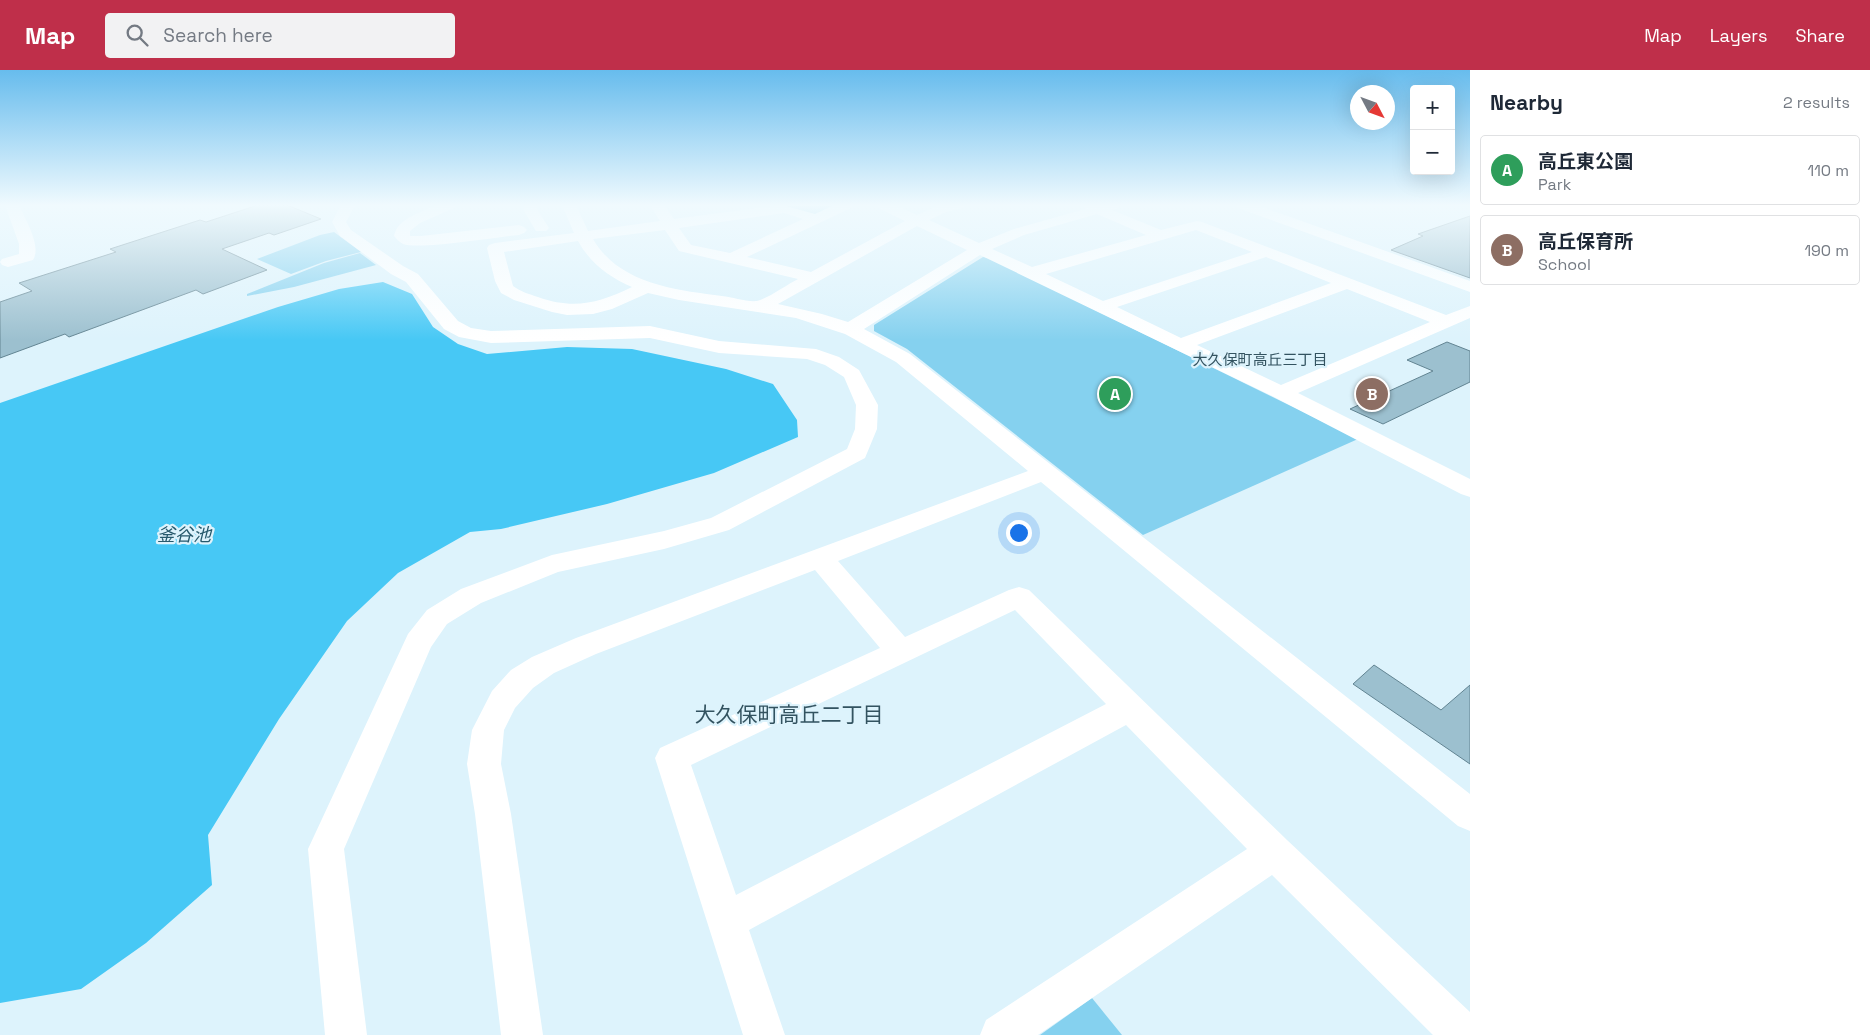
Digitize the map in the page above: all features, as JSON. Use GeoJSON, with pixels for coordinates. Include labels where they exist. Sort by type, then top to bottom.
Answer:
{"type":"FeatureCollection","features":[{"type":"Feature","properties":{"kind":"street"},"geometry":{"type":"LineString","coordinates":[[8,262],[27,257],[27,250]]}},
{"type":"Feature","properties":{"kind":"street"},"geometry":{"type":"LineString","coordinates":[[346,1035],[326,849],[418,642],[437,618],[471,596],[552,564],[664,540],[720,524],[857,453],[866,429],[867,405],[852,374],[832,361],[809,353],[719,346],[650,332],[491,337],[466,333],[451,325],[412,278],[369,250]]}},
{"type":"Feature","properties":{"kind":"street"},"geometry":{"type":"LineString","coordinates":[[496,250],[506,287],[516,295],[556,309],[587,311],[612,304],[648,286]]}},
{"type":"Feature","properties":{"kind":"street"},"geometry":{"type":"LineString","coordinates":[[591,250],[607,266],[622,276],[648,286],[677,294],[760,306],[822,320],[850,329],[882,344],[903,358],[1470,815]]}},
{"type":"Feature","properties":{"kind":"street"},"geometry":{"type":"LineString","coordinates":[[694,250],[811,277]]}},
{"type":"Feature","properties":{"kind":"street"},"geometry":{"type":"LineString","coordinates":[[731,259],[750,250]]}},
{"type":"Feature","properties":{"kind":"street"},"geometry":{"type":"LineString","coordinates":[[760,306],[862,250]]}},
{"type":"Feature","properties":{"kind":"street"},"geometry":{"type":"LineString","coordinates":[[850,329],[977,250]]}},
{"type":"Feature","properties":{"kind":"street"},"geometry":{"type":"LineString","coordinates":[[981,250],[1464,479]]}},
{"type":"Feature","properties":{"kind":"street"},"geometry":{"type":"LineString","coordinates":[[1031,273],[1108,250]]}},
{"type":"Feature","properties":{"kind":"street"},"geometry":{"type":"LineString","coordinates":[[1262,250],[1445,321]]}},
{"type":"Feature","properties":{"kind":"street"},"geometry":{"type":"LineString","coordinates":[[1368,250],[1470,287]]}},
{"type":"Feature","properties":{"kind":"street"},"geometry":{"type":"LineString","coordinates":[[1101,307],[1267,252]]}},
{"type":"Feature","properties":{"kind":"street"},"geometry":{"type":"LineString","coordinates":[[1180,344],[1347,283]]}},
{"type":"Feature","properties":{"kind":"street"},"geometry":{"type":"LineString","coordinates":[[1281,393],[1470,311]]}},
{"type":"Feature","properties":{"kind":"street"},"geometry":{"type":"LineString","coordinates":[[522,1035],[493,814],[484,764],[488,730],[503,700],[522,679],[543,665],[586,646],[1044,473]]}},
{"type":"Feature","properties":{"kind":"street"},"geometry":{"type":"LineString","coordinates":[[820,558],[900,652]]}},
{"type":"Feature","properties":{"kind":"street"},"geometry":{"type":"LineString","coordinates":[[764,1035],[672,758],[1019,597],[1274,852],[1463,1035]]}},
{"type":"Feature","properties":{"kind":"street"},"geometry":{"type":"LineString","coordinates":[[726,921],[1130,707]]}},
{"type":"Feature","properties":{"kind":"street"},"geometry":{"type":"LineString","coordinates":[[1001,1035],[1274,852]]}},
{"type":"Feature","properties":{"kind":"shaded area"},"geometry":{"type":"Polygon","coordinates":[[[281,250],[358,250],[361,252],[326,261],[291,274],[257,259],[281,250]]]}},
{"type":"Feature","properties":{"kind":"shaded area"},"geometry":{"type":"Polygon","coordinates":[[[360,253],[376,265],[294,287],[247,296],[247,294],[324,263],[360,253]]]}},
{"type":"Feature","properties":{"kind":"shaded area"},"geometry":{"type":"Polygon","coordinates":[[[983,257],[989,258],[1358,439],[1143,535],[907,349],[874,331],[874,325],[983,257]]]}},
{"type":"Feature","properties":{"kind":"shaded area"},"geometry":{"type":"Polygon","coordinates":[[[1092,998],[1122,1035],[1040,1035],[1092,998]]]}},
{"type":"Feature","properties":{"kind":"water","name":"釜谷池"},"geometry":{"type":"Polygon","coordinates":[[[383,282],[412,294],[433,327],[458,344],[487,354],[567,347],[632,349],[726,369],[773,384],[797,420],[798,437],[714,473],[607,504],[501,529],[470,532],[398,573],[347,621],[279,719],[208,835],[212,885],[146,943],[81,989],[0,1003],[0,403],[278,307],[339,289],[383,282]]]}},
{"type":"Feature","properties":{"kind":"building"},"geometry":{"type":"Polygon","coordinates":[[[112,250],[224,250],[267,270],[203,294],[196,290],[69,337],[65,334],[0,358],[0,302],[32,291],[19,283],[116,252],[112,250]]]}},
{"type":"Feature","properties":{"kind":"building"},"geometry":{"type":"Polygon","coordinates":[[[1391,250],[1470,250],[1470,278],[1391,250]]]}},
{"type":"Feature","properties":{"kind":"building"},"geometry":{"type":"Polygon","coordinates":[[[1447,342],[1470,351],[1470,382],[1383,424],[1350,409],[1433,371],[1407,360],[1447,342]]]}},
{"type":"Feature","properties":{"kind":"building"},"geometry":{"type":"Polygon","coordinates":[[[1374,665],[1441,710],[1470,685],[1470,764],[1353,684],[1374,665]]]}},
{"type":"Feature","properties":{"kind":"place","name":"高丘東公園"},"geometry":{"type":"Point","coordinates":[1115,394]}},
{"type":"Feature","properties":{"kind":"place","name":"高丘保育所"},"geometry":{"type":"Point","coordinates":[1372,394]}},
{"type":"Feature","properties":{"kind":"district","name":"大久保町高丘三丁目"},"geometry":{"type":"Point","coordinates":[1260,359]}},
{"type":"Feature","properties":{"kind":"district","name":"大久保町高丘二丁目"},"geometry":{"type":"Point","coordinates":[789,714]}}]}
